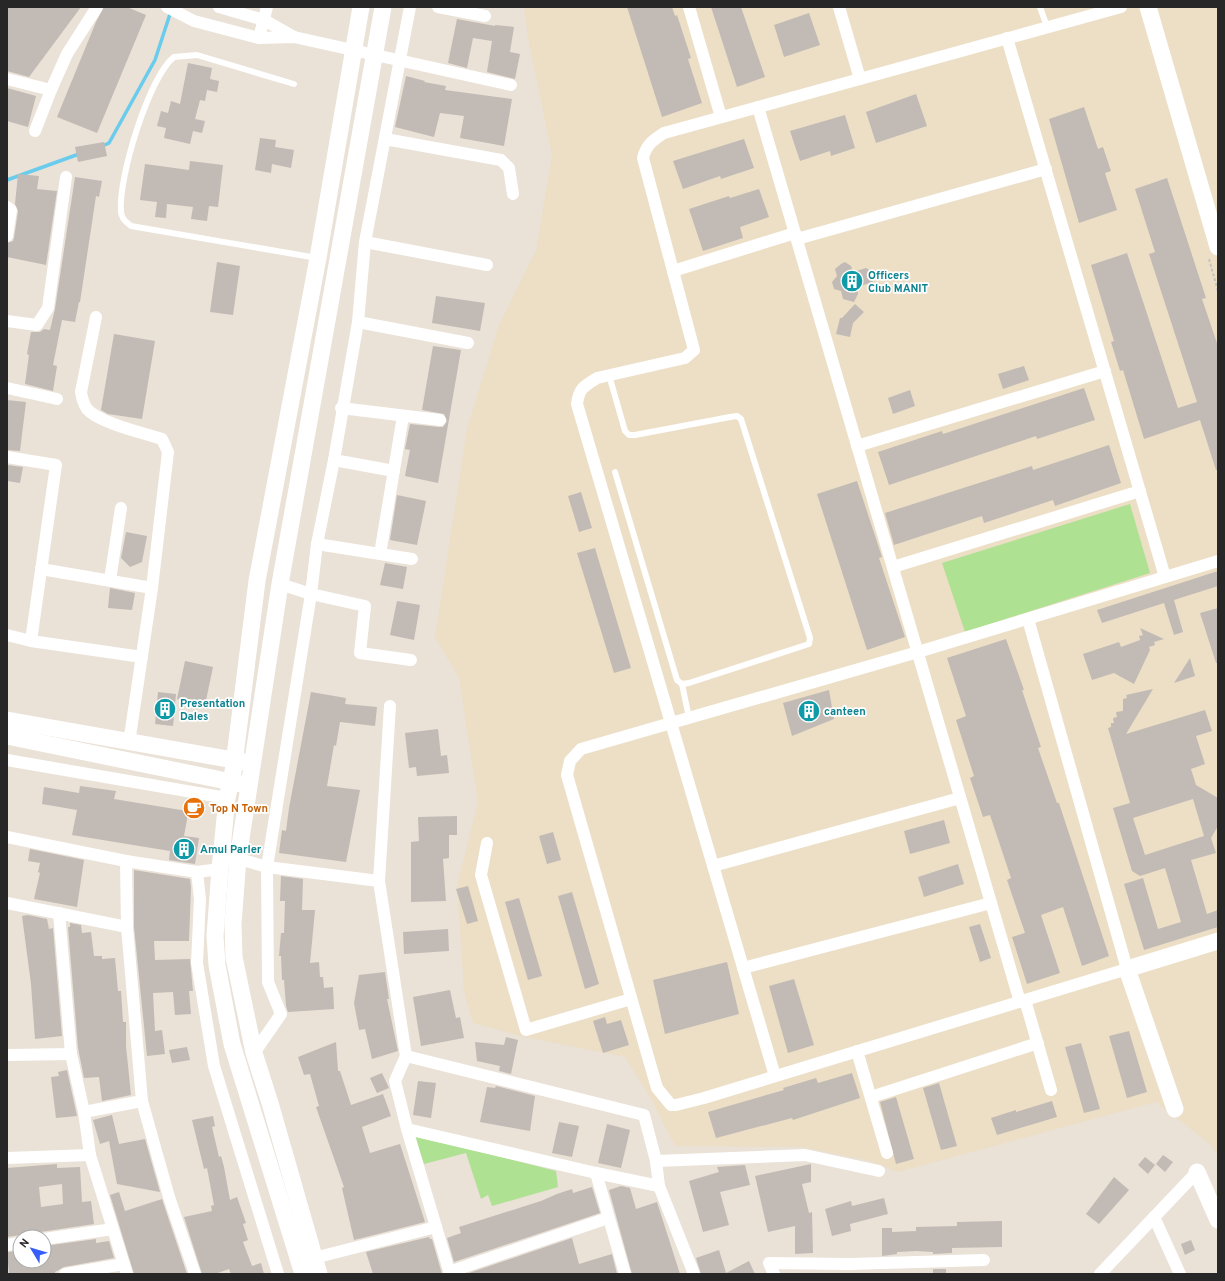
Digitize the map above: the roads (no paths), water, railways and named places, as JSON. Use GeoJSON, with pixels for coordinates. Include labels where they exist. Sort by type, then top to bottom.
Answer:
{"type":"FeatureCollection","features":[{"type":"Feature","properties":{"kind":"main road"},"geometry":{"type":"LineString","coordinates":[[303,1274],[232,1044],[218,966],[215,936],[226,861],[229,790],[257,581],[318,258],[361,7]]}},
{"type":"Feature","properties":{"kind":"main road"},"geometry":{"type":"LineString","coordinates":[[317,1266],[254,1053],[234,957],[233,924],[226,861],[249,785],[280,584],[376,54],[383,7]]}},
{"type":"Feature","properties":{"kind":"main road"},"geometry":{"type":"LineString","coordinates":[[1148,7],[1218,247]]}},
{"type":"Feature","properties":{"kind":"main road"},"geometry":{"type":"LineString","coordinates":[[7,720],[234,761],[252,762]]}},
{"type":"Feature","properties":{"kind":"main road"},"geometry":{"type":"LineString","coordinates":[[7,736],[229,790],[249,785]]}},
{"type":"Feature","properties":{"kind":"main road"},"geometry":{"type":"LineString","coordinates":[[1175,1109],[1127,969],[1218,941]]}},
{"type":"Feature","properties":{"kind":"main road"},"geometry":{"type":"LineString","coordinates":[[1197,1172],[1218,1220]]}},
{"type":"Feature","properties":{"kind":"street"},"geometry":{"type":"LineString","coordinates":[[35,131],[67,54],[98,7]]}},
{"type":"Feature","properties":{"kind":"street"},"geometry":{"type":"LineString","coordinates":[[219,7],[264,20],[294,37]]}},
{"type":"Feature","properties":{"kind":"street"},"geometry":{"type":"LineString","coordinates":[[259,38],[267,7]]}},
{"type":"Feature","properties":{"kind":"street"},"geometry":{"type":"LineString","coordinates":[[254,1053],[280,1014],[268,982],[267,867],[311,594],[317,544],[334,460],[341,408],[358,322],[365,242],[410,7]]}},
{"type":"Feature","properties":{"kind":"street"},"geometry":{"type":"LineString","coordinates":[[438,7],[485,16]]}},
{"type":"Feature","properties":{"kind":"street"},"geometry":{"type":"LineString","coordinates":[[690,7],[721,117]]}},
{"type":"Feature","properties":{"kind":"street"},"geometry":{"type":"LineString","coordinates":[[839,7],[860,79]]}},
{"type":"Feature","properties":{"kind":"street"},"geometry":{"type":"LineString","coordinates":[[775,1076],[577,404],[578,392],[586,384],[597,378],[684,358],[694,350],[643,158],[645,148],[650,142],[664,133],[1121,7]]}},
{"type":"Feature","properties":{"kind":"street"},"geometry":{"type":"LineString","coordinates":[[172,10],[194,21],[259,38],[294,37],[511,85]]}},
{"type":"Feature","properties":{"kind":"street"},"geometry":{"type":"LineString","coordinates":[[1007,38],[1165,577]]}},
{"type":"Feature","properties":{"kind":"street"},"geometry":{"type":"LineString","coordinates":[[7,80],[51,90]]}},
{"type":"Feature","properties":{"kind":"street"},"geometry":{"type":"LineString","coordinates":[[758,107],[991,903],[1022,1001],[1038,1043],[1051,1090]]}},
{"type":"Feature","properties":{"kind":"street"},"geometry":{"type":"LineString","coordinates":[[385,139],[501,160],[509,168],[513,194]]}},
{"type":"Feature","properties":{"kind":"street"},"geometry":{"type":"LineString","coordinates":[[673,271],[796,236],[1046,169]]}},
{"type":"Feature","properties":{"kind":"street"},"geometry":{"type":"LineString","coordinates":[[7,321],[37,325],[48,308],[66,177]]}},
{"type":"Feature","properties":{"kind":"street"},"geometry":{"type":"LineString","coordinates":[[7,207],[11,210],[7,236]]}},
{"type":"Feature","properties":{"kind":"street"},"geometry":{"type":"LineString","coordinates":[[365,242],[488,265]]}},
{"type":"Feature","properties":{"kind":"street"},"geometry":{"type":"LineString","coordinates":[[96,317],[82,392],[82,402],[88,410],[101,419],[162,439],[168,452],[152,588],[129,743]]}},
{"type":"Feature","properties":{"kind":"street"},"geometry":{"type":"LineString","coordinates":[[358,322],[468,343]]}},
{"type":"Feature","properties":{"kind":"street"},"geometry":{"type":"LineString","coordinates":[[857,446],[1105,370]]}},
{"type":"Feature","properties":{"kind":"street"},"geometry":{"type":"LineString","coordinates":[[7,388],[57,399]]}},
{"type":"Feature","properties":{"kind":"street"},"geometry":{"type":"LineString","coordinates":[[341,408],[440,420]]}},
{"type":"Feature","properties":{"kind":"street"},"geometry":{"type":"LineString","coordinates":[[380,554],[403,416]]}},
{"type":"Feature","properties":{"kind":"street"},"geometry":{"type":"LineString","coordinates":[[7,457],[56,465],[31,641]]}},
{"type":"Feature","properties":{"kind":"street"},"geometry":{"type":"LineString","coordinates":[[334,460],[394,471]]}},
{"type":"Feature","properties":{"kind":"street"},"geometry":{"type":"LineString","coordinates":[[892,567],[1140,491]]}},
{"type":"Feature","properties":{"kind":"street"},"geometry":{"type":"LineString","coordinates":[[110,580],[121,508]]}},
{"type":"Feature","properties":{"kind":"street"},"geometry":{"type":"LineString","coordinates":[[317,544],[412,559]]}},
{"type":"Feature","properties":{"kind":"street"},"geometry":{"type":"LineString","coordinates":[[1028,619],[1127,969],[704,1098],[671,1105],[657,1088],[567,775],[570,761],[581,749],[918,652],[1218,561]]}},
{"type":"Feature","properties":{"kind":"street"},"geometry":{"type":"LineString","coordinates":[[41,569],[152,588]]}},
{"type":"Feature","properties":{"kind":"street"},"geometry":{"type":"LineString","coordinates":[[280,584],[311,594],[365,606],[360,653],[412,660]]}},
{"type":"Feature","properties":{"kind":"street"},"geometry":{"type":"LineString","coordinates":[[7,634],[31,641],[142,657]]}},
{"type":"Feature","properties":{"kind":"street"},"geometry":{"type":"LineString","coordinates":[[390,706],[379,881],[406,1056],[395,1081],[407,1129],[450,1273],[608,1218]]}},
{"type":"Feature","properties":{"kind":"street"},"geometry":{"type":"LineString","coordinates":[[7,760],[229,790]]}},
{"type":"Feature","properties":{"kind":"street"},"geometry":{"type":"LineString","coordinates":[[713,866],[960,798]]}},
{"type":"Feature","properties":{"kind":"street"},"geometry":{"type":"LineString","coordinates":[[7,836],[126,861],[198,872],[226,861],[379,881]]}},
{"type":"Feature","properties":{"kind":"street"},"geometry":{"type":"LineString","coordinates":[[487,843],[481,875],[526,1030],[631,999]]}},
{"type":"Feature","properties":{"kind":"street"},"geometry":{"type":"LineString","coordinates":[[126,861],[127,927],[142,1101],[169,1197],[195,1274]]}},
{"type":"Feature","properties":{"kind":"street"},"geometry":{"type":"LineString","coordinates":[[198,872],[200,899],[197,963],[214,1066],[278,1274]]}},
{"type":"Feature","properties":{"kind":"street"},"geometry":{"type":"LineString","coordinates":[[7,903],[127,927]]}},
{"type":"Feature","properties":{"kind":"street"},"geometry":{"type":"LineString","coordinates":[[743,968],[991,903]]}},
{"type":"Feature","properties":{"kind":"street"},"geometry":{"type":"LineString","coordinates":[[59,913],[71,1054],[84,1112],[90,1155],[112,1229],[126,1269],[65,1274]]}},
{"type":"Feature","properties":{"kind":"street"},"geometry":{"type":"LineString","coordinates":[[871,1096],[1038,1043]]}},
{"type":"Feature","properties":{"kind":"street"},"geometry":{"type":"LineString","coordinates":[[857,1051],[887,1153]]}},
{"type":"Feature","properties":{"kind":"street"},"geometry":{"type":"LineString","coordinates":[[7,1055],[71,1054]]}},
{"type":"Feature","properties":{"kind":"street"},"geometry":{"type":"LineString","coordinates":[[406,1056],[644,1115],[656,1161],[659,1186],[694,1274]]}},
{"type":"Feature","properties":{"kind":"street"},"geometry":{"type":"LineString","coordinates":[[84,1112],[142,1101]]}},
{"type":"Feature","properties":{"kind":"street"},"geometry":{"type":"LineString","coordinates":[[407,1129],[596,1173],[659,1186]]}},
{"type":"Feature","properties":{"kind":"street"},"geometry":{"type":"LineString","coordinates":[[7,1158],[90,1155]]}},
{"type":"Feature","properties":{"kind":"street"},"geometry":{"type":"LineString","coordinates":[[656,1161],[805,1155],[879,1171]]}},
{"type":"Feature","properties":{"kind":"street"},"geometry":{"type":"LineString","coordinates":[[1100,1274],[1197,1172]]}},
{"type":"Feature","properties":{"kind":"street"},"geometry":{"type":"LineString","coordinates":[[596,1173],[608,1218],[626,1274]]}},
{"type":"Feature","properties":{"kind":"street"},"geometry":{"type":"LineString","coordinates":[[1154,1217],[1180,1274]]}},
{"type":"Feature","properties":{"kind":"street"},"geometry":{"type":"LineString","coordinates":[[317,1266],[436,1227]]}},
{"type":"Feature","properties":{"kind":"street"},"geometry":{"type":"LineString","coordinates":[[52,1238],[112,1229]]}},
{"type":"Feature","properties":{"kind":"street"},"geometry":{"type":"LineString","coordinates":[[774,1274],[769,1263],[851,1269],[984,1260]]}},
{"type":"Feature","properties":{"kind":"lane"},"geometry":{"type":"LineString","coordinates":[[1040,7],[1047,28]]}},
{"type":"Feature","properties":{"kind":"lane"},"geometry":{"type":"LineString","coordinates":[[294,84],[197,55],[174,57],[162,69],[136,130],[124,175],[121,212],[124,221],[131,226],[318,258]]}},
{"type":"Feature","properties":{"kind":"lane"},"geometry":{"type":"LineString","coordinates":[[609,376],[625,431],[629,435],[730,417],[737,416],[741,419],[810,638],[809,644],[689,684],[682,684],[677,680],[615,472]]}},
{"type":"Feature","properties":{"kind":"lane"},"geometry":{"type":"LineString","coordinates":[[682,684],[689,718]]}},
{"type":"Feature","properties":{"kind":"waterway"},"geometry":{"type":"LineString","coordinates":[[100,147],[109,143],[155,60],[171,11]]}},
{"type":"Feature","properties":{"kind":"waterway"},"geometry":{"type":"LineString","coordinates":[[7,180],[79,154]]}},
{"type":"Feature","properties":{"kind":"place","name":"Officers Club MANIT"},"geometry":{"type":"Point","coordinates":[852,281]}},
{"type":"Feature","properties":{"kind":"place","name":"Presentation Dales"},"geometry":{"type":"Point","coordinates":[165,709]}},
{"type":"Feature","properties":{"kind":"place","name":"canteen"},"geometry":{"type":"Point","coordinates":[809,711]}},
{"type":"Feature","properties":{"kind":"place","name":"Top N Town"},"geometry":{"type":"Point","coordinates":[194,808]}},
{"type":"Feature","properties":{"kind":"place","name":"Amul Parler"},"geometry":{"type":"Point","coordinates":[184,849]}}]}
